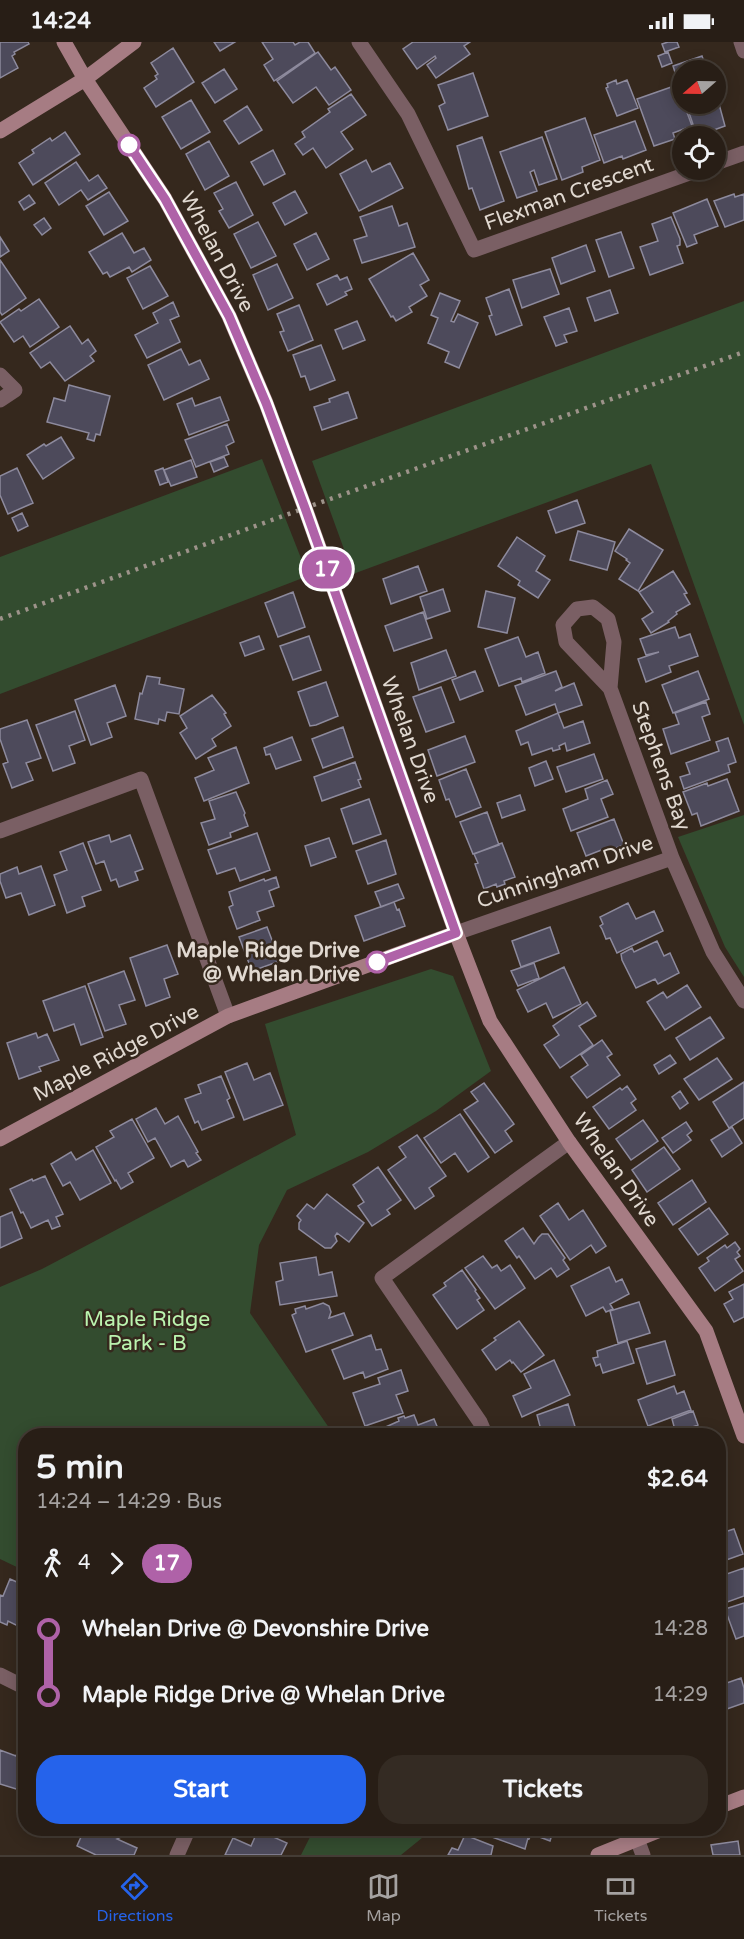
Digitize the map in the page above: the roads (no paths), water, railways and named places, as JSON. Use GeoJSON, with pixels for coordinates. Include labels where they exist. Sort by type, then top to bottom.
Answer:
{"type":"FeatureCollection","features":[{"type":"Feature","properties":{"kind":"street","name":"Whelan Drive"},"geometry":{"type":"LineString","coordinates":[[64,42],[85,79],[165,199],[229,316],[266,403],[305,508],[456,933],[490,1021],[569,1142],[706,1331],[744,1436]]}},
{"type":"Feature","properties":{"kind":"street"},"geometry":{"type":"LineString","coordinates":[[0,132],[85,79],[134,42]]}},
{"type":"Feature","properties":{"kind":"street","name":"Flexman Crescent"},"geometry":{"type":"LineString","coordinates":[[359,42],[408,114],[474,250],[672,179]]}},
{"type":"Feature","properties":{"kind":"street"},"geometry":{"type":"LineString","coordinates":[[741,42],[744,51]]}},
{"type":"Feature","properties":{"kind":"street"},"geometry":{"type":"LineString","coordinates":[[726,159],[744,153]]}},
{"type":"Feature","properties":{"kind":"street"},"geometry":{"type":"LineString","coordinates":[[0,375],[15,390],[0,400]]}},
{"type":"Feature","properties":{"kind":"street","name":"Stephens Bay"},"geometry":{"type":"LineString","coordinates":[[610,688],[614,642],[608,619],[593,607],[577,609],[564,625],[566,642],[610,688],[672,858]]}},
{"type":"Feature","properties":{"kind":"street"},"geometry":{"type":"LineString","coordinates":[[0,831],[141,779],[228,1016]]}},
{"type":"Feature","properties":{"kind":"street","name":"Cunningham Drive"},"geometry":{"type":"LineString","coordinates":[[456,933],[672,858],[713,952],[744,1001]]}},
{"type":"Feature","properties":{"kind":"street","name":"Maple Ridge Drive"},"geometry":{"type":"LineString","coordinates":[[0,1139],[228,1016],[456,933]]}},
{"type":"Feature","properties":{"kind":"street"},"geometry":{"type":"LineString","coordinates":[[483,1428],[382,1278],[569,1142]]}},
{"type":"Feature","properties":{"kind":"street"},"geometry":{"type":"LineString","coordinates":[[0,1675],[18,1684]]}},
{"type":"Feature","properties":{"kind":"street"},"geometry":{"type":"LineString","coordinates":[[726,1804],[744,1797]]}},
{"type":"Feature","properties":{"kind":"street"},"geometry":{"type":"LineString","coordinates":[[177,1855],[185,1836]]}},
{"type":"Feature","properties":{"kind":"street"},"geometry":{"type":"LineString","coordinates":[[598,1855],[631,1836]]}},
{"type":"Feature","properties":{"kind":"street"},"geometry":{"type":"LineString","coordinates":[[636,1836],[643,1855]]}},
{"type":"Feature","properties":{"kind":"railway"},"geometry":{"type":"LineString","coordinates":[[0,619],[744,352]]}},
{"type":"Feature","properties":{"kind":"place","name":"Maple Ridge Drive @ Whelan Drive"},"geometry":{"type":"Point","coordinates":[377,962]}},
{"type":"Feature","properties":{"kind":"park label","name":"Maple Ridge Park - B"},"geometry":{"type":"Point","coordinates":[147,1331]}}]}
